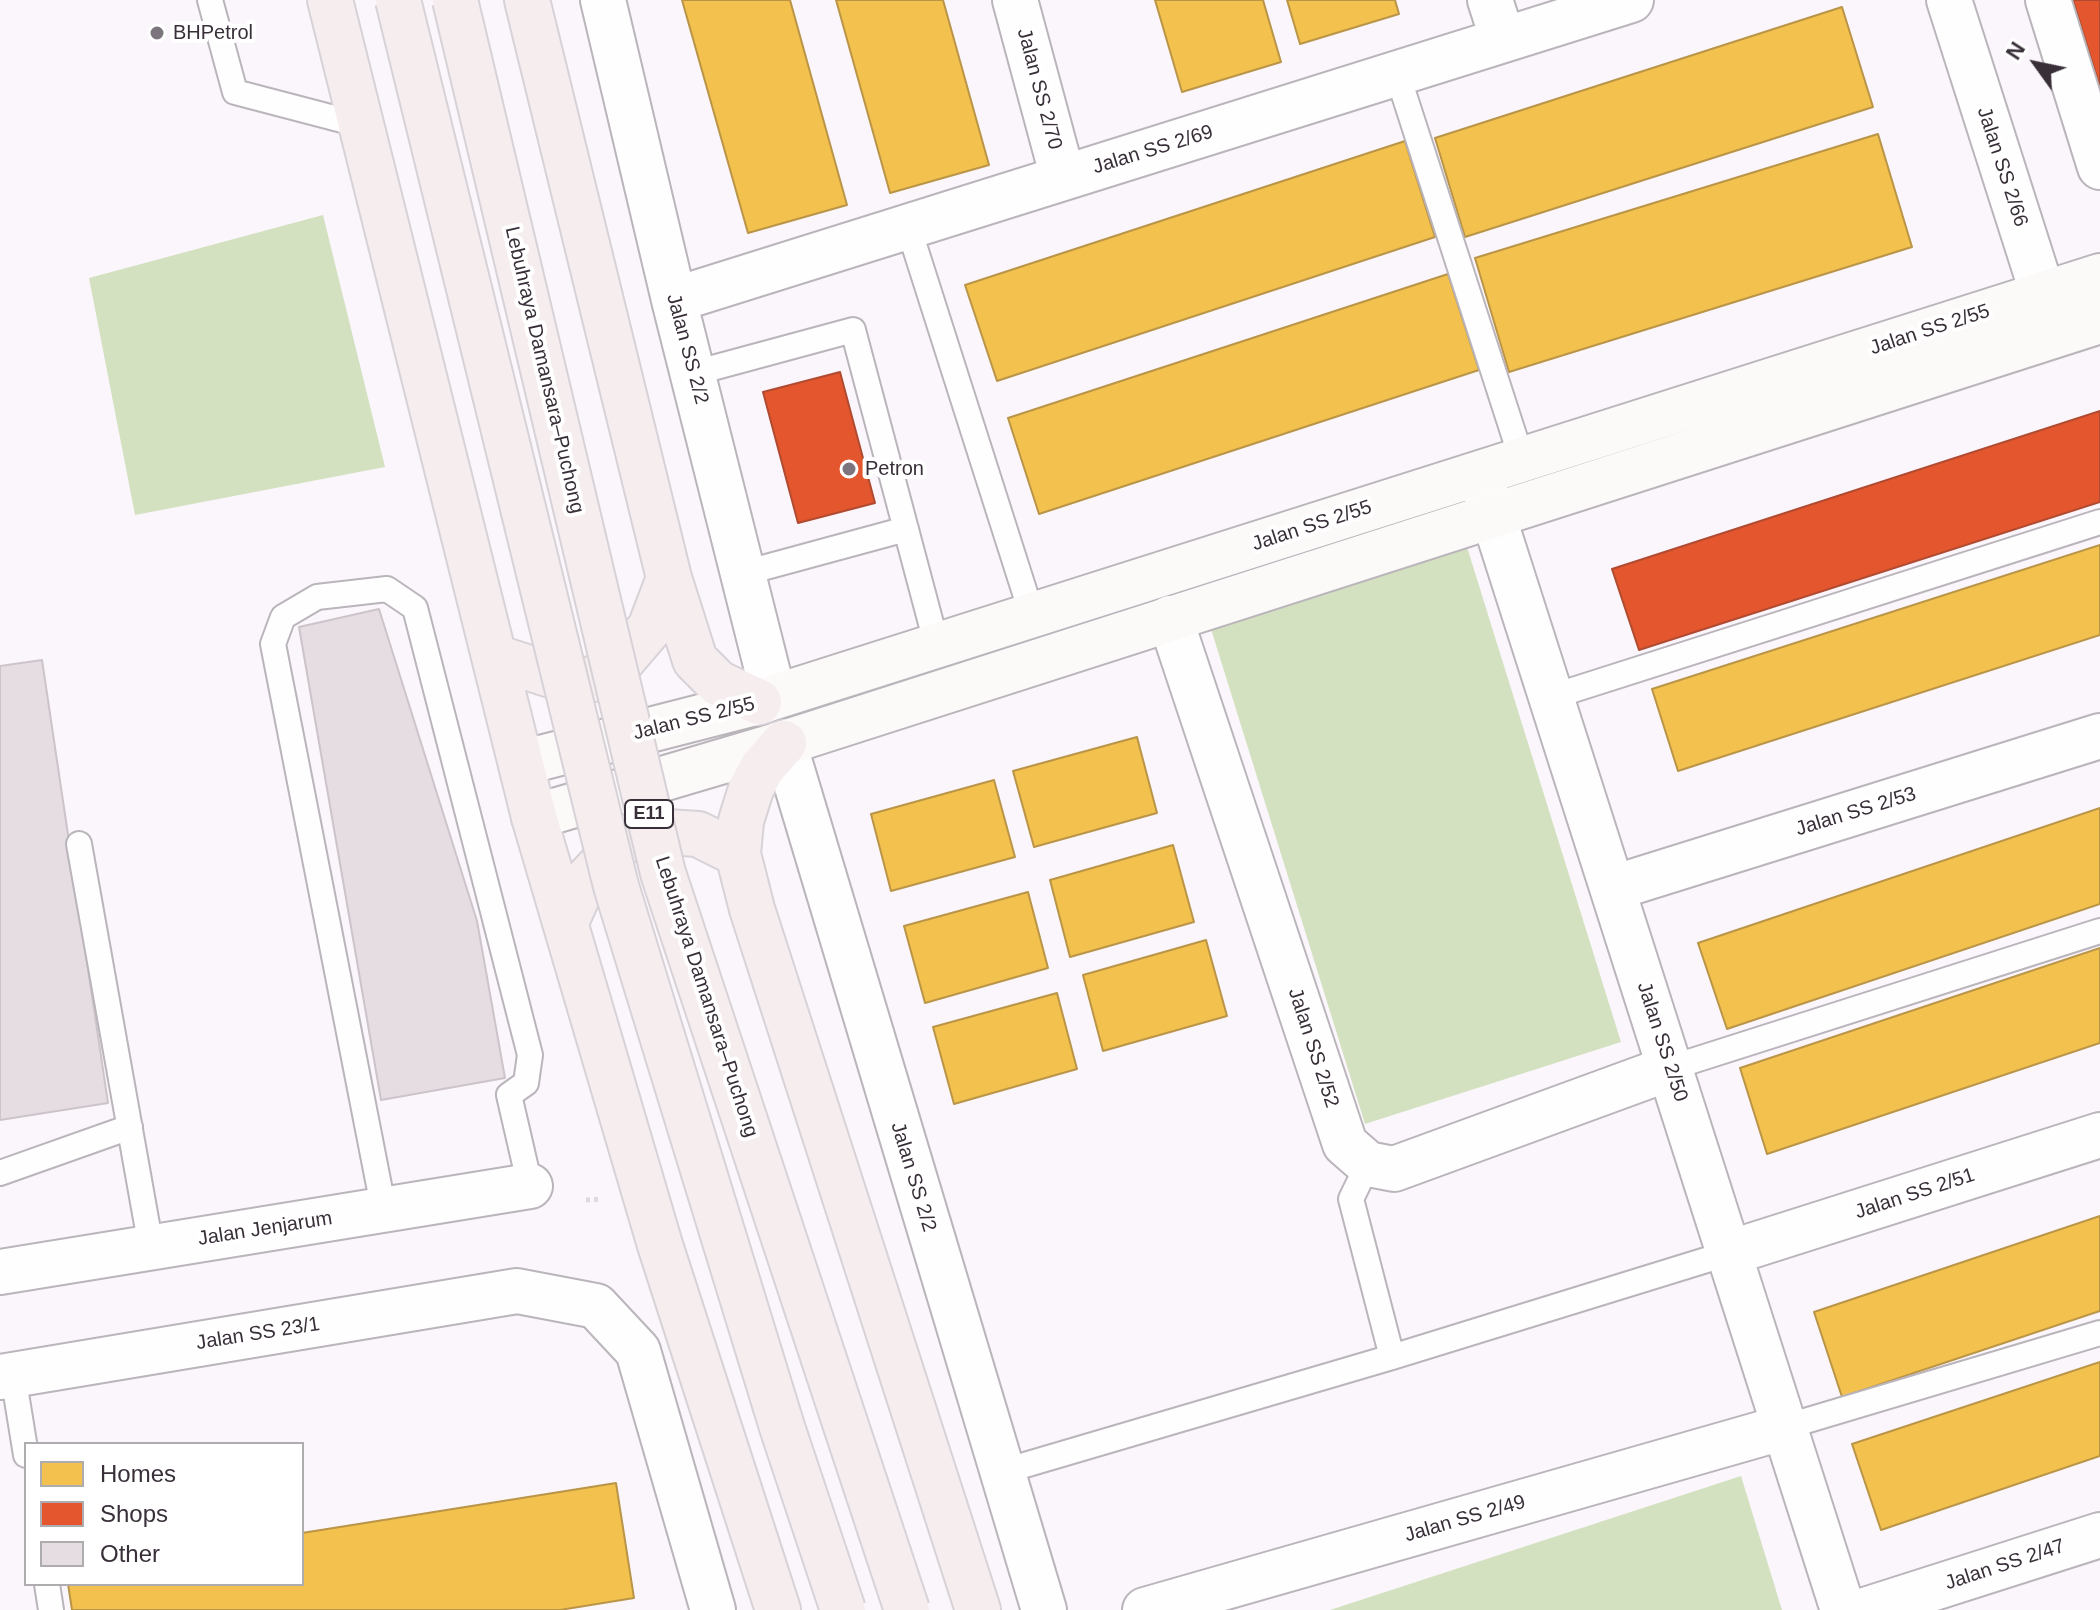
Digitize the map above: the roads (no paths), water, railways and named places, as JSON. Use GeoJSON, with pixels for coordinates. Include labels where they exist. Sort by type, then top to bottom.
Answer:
{"type":"FeatureCollection","features":[{"type":"Feature","properties":{"kind":"highway"},"geometry":{"type":"LineString","coordinates":[[330,0],[534,817],[660,1245],[778,1610]]}},
{"type":"Feature","properties":{"kind":"highway","name":"E11"},"geometry":{"type":"LineString","coordinates":[[398,0],[616,886],[782,1427],[843,1610]]}},
{"type":"Feature","properties":{"kind":"highway","name":"Lebuhraya Damansara–Puchong"},"geometry":{"type":"LineString","coordinates":[[455,0],[663,873],[907,1610]]}},
{"type":"Feature","properties":{"kind":"highway"},"geometry":{"type":"LineString","coordinates":[[527,0],[669,578],[695,660],[718,683],[767,700]]}},
{"type":"Feature","properties":{"kind":"highway"},"geometry":{"type":"LineString","coordinates":[[495,657],[563,679],[587,681],[615,669],[650,628],[669,578]]}},
{"type":"Feature","properties":{"kind":"highway"},"geometry":{"type":"LineString","coordinates":[[784,743],[762,768],[751,789],[741,821],[738,854],[752,909],[978,1610]]}},
{"type":"Feature","properties":{"kind":"highway"},"geometry":{"type":"LineString","coordinates":[[566,922],[583,884],[626,838],[652,831],[698,834],[738,854]]}},
{"type":"Feature","properties":{"kind":"street","name":"Jalan SS 2/2"},"geometry":{"type":"LineString","coordinates":[[603,0],[674,300],[744,573],[767,700]]}},
{"type":"Feature","properties":{"kind":"street","name":"Jalan SS 2/70"},"geometry":{"type":"LineString","coordinates":[[1015,0],[1063,178]]}},
{"type":"Feature","properties":{"kind":"street","name":"Jalan SS 2/69"},"geometry":{"type":"LineString","coordinates":[[674,300],[1397,73],[1497,20],[1631,0]]}},
{"type":"Feature","properties":{"kind":"street","name":"Jalan SS 2/66"},"geometry":{"type":"LineString","coordinates":[[1949,0],[2056,335]]}},
{"type":"Feature","properties":{"kind":"street"},"geometry":{"type":"LineString","coordinates":[[2048,0],[2100,167]]}},
{"type":"Feature","properties":{"kind":"street","name":"Jalan SS 2/55"},"geometry":{"type":"LineString","coordinates":[[521,763],[767,700],[2100,276]]}},
{"type":"Feature","properties":{"kind":"street"},"geometry":{"type":"LineString","coordinates":[[534,817],[784,743],[2100,321]]}},
{"type":"Feature","properties":{"kind":"street","name":"Jalan SS 2/50"},"geometry":{"type":"LineString","coordinates":[[1480,473],[1843,1610]]}},
{"type":"Feature","properties":{"kind":"street","name":"Jalan SS 2/52"},"geometry":{"type":"LineString","coordinates":[[1170,618],[1345,1144],[1368,1164]]}},
{"type":"Feature","properties":{"kind":"street","name":"Jalan SS 2/53"},"geometry":{"type":"LineString","coordinates":[[1613,888],[2100,736]]}},
{"type":"Feature","properties":{"kind":"street","name":"Jalan SS 2/2"},"geometry":{"type":"LineString","coordinates":[[784,743],[1044,1610]]}},
{"type":"Feature","properties":{"kind":"street"},"geometry":{"type":"LineString","coordinates":[[1368,1164],[1394,1169],[1670,1068]]}},
{"type":"Feature","properties":{"kind":"street","name":"Jalan SS 2/51"},"geometry":{"type":"LineString","coordinates":[[1729,1253],[2100,1135]]}},
{"type":"Feature","properties":{"kind":"street","name":"Jalan Jenjarum"},"geometry":{"type":"LineString","coordinates":[[0,1272],[530,1186]]}},
{"type":"Feature","properties":{"kind":"street","name":"Jalan SS 23/1"},"geometry":{"type":"LineString","coordinates":[[6,1376],[517,1291],[596,1306],[638,1351],[713,1610]]}},
{"type":"Feature","properties":{"kind":"street","name":"Jalan SS 2/49"},"geometry":{"type":"LineString","coordinates":[[1145,1610],[1785,1427]]}},
{"type":"Feature","properties":{"kind":"street","name":"Jalan SS 2/47"},"geometry":{"type":"LineString","coordinates":[[1865,1610],[2100,1535]]}},
{"type":"Feature","properties":{"kind":"lane"},"geometry":{"type":"LineString","coordinates":[[210,0],[235,92],[361,125]]}},
{"type":"Feature","properties":{"kind":"lane"},"geometry":{"type":"LineString","coordinates":[[1397,73],[1522,460]]}},
{"type":"Feature","properties":{"kind":"lane"},"geometry":{"type":"LineString","coordinates":[[908,226],[1032,615]]}},
{"type":"Feature","properties":{"kind":"lane"},"geometry":{"type":"LineString","coordinates":[[694,373],[853,330],[937,646]]}},
{"type":"Feature","properties":{"kind":"lane"},"geometry":{"type":"LineString","coordinates":[[1551,697],[2100,522]]}},
{"type":"Feature","properties":{"kind":"lane"},"geometry":{"type":"LineString","coordinates":[[744,573],[906,529]]}},
{"type":"Feature","properties":{"kind":"lane"},"geometry":{"type":"LineString","coordinates":[[384,1211],[273,644],[283,617],[317,597],[387,589],[415,608],[530,1055],[526,1083],[509,1095],[530,1186]]}},
{"type":"Feature","properties":{"kind":"lane"},"geometry":{"type":"LineString","coordinates":[[79,844],[151,1247]]}},
{"type":"Feature","properties":{"kind":"lane"},"geometry":{"type":"LineString","coordinates":[[1670,1068],[2100,931]]}},
{"type":"Feature","properties":{"kind":"lane"},"geometry":{"type":"LineString","coordinates":[[0,1173],[130,1127]]}},
{"type":"Feature","properties":{"kind":"lane"},"geometry":{"type":"LineString","coordinates":[[1368,1164],[1351,1199],[1392,1357]]}},
{"type":"Feature","properties":{"kind":"lane"},"geometry":{"type":"LineString","coordinates":[[1001,1472],[1392,1357],[1729,1253]]}},
{"type":"Feature","properties":{"kind":"lane"},"geometry":{"type":"LineString","coordinates":[[1785,1427],[2100,1333]]}},
{"type":"Feature","properties":{"kind":"lane"},"geometry":{"type":"LineString","coordinates":[[6,1376],[24,1447]]}},
{"type":"Feature","properties":{"kind":"lane"},"geometry":{"type":"LineString","coordinates":[[47,1586],[51,1610]]}},
{"type":"Feature","properties":{"kind":"place","name":"BHPetrol"},"geometry":{"type":"Point","coordinates":[157,33]}},
{"type":"Feature","properties":{"kind":"place","name":"Petron"},"geometry":{"type":"Point","coordinates":[849,469]}}]}
